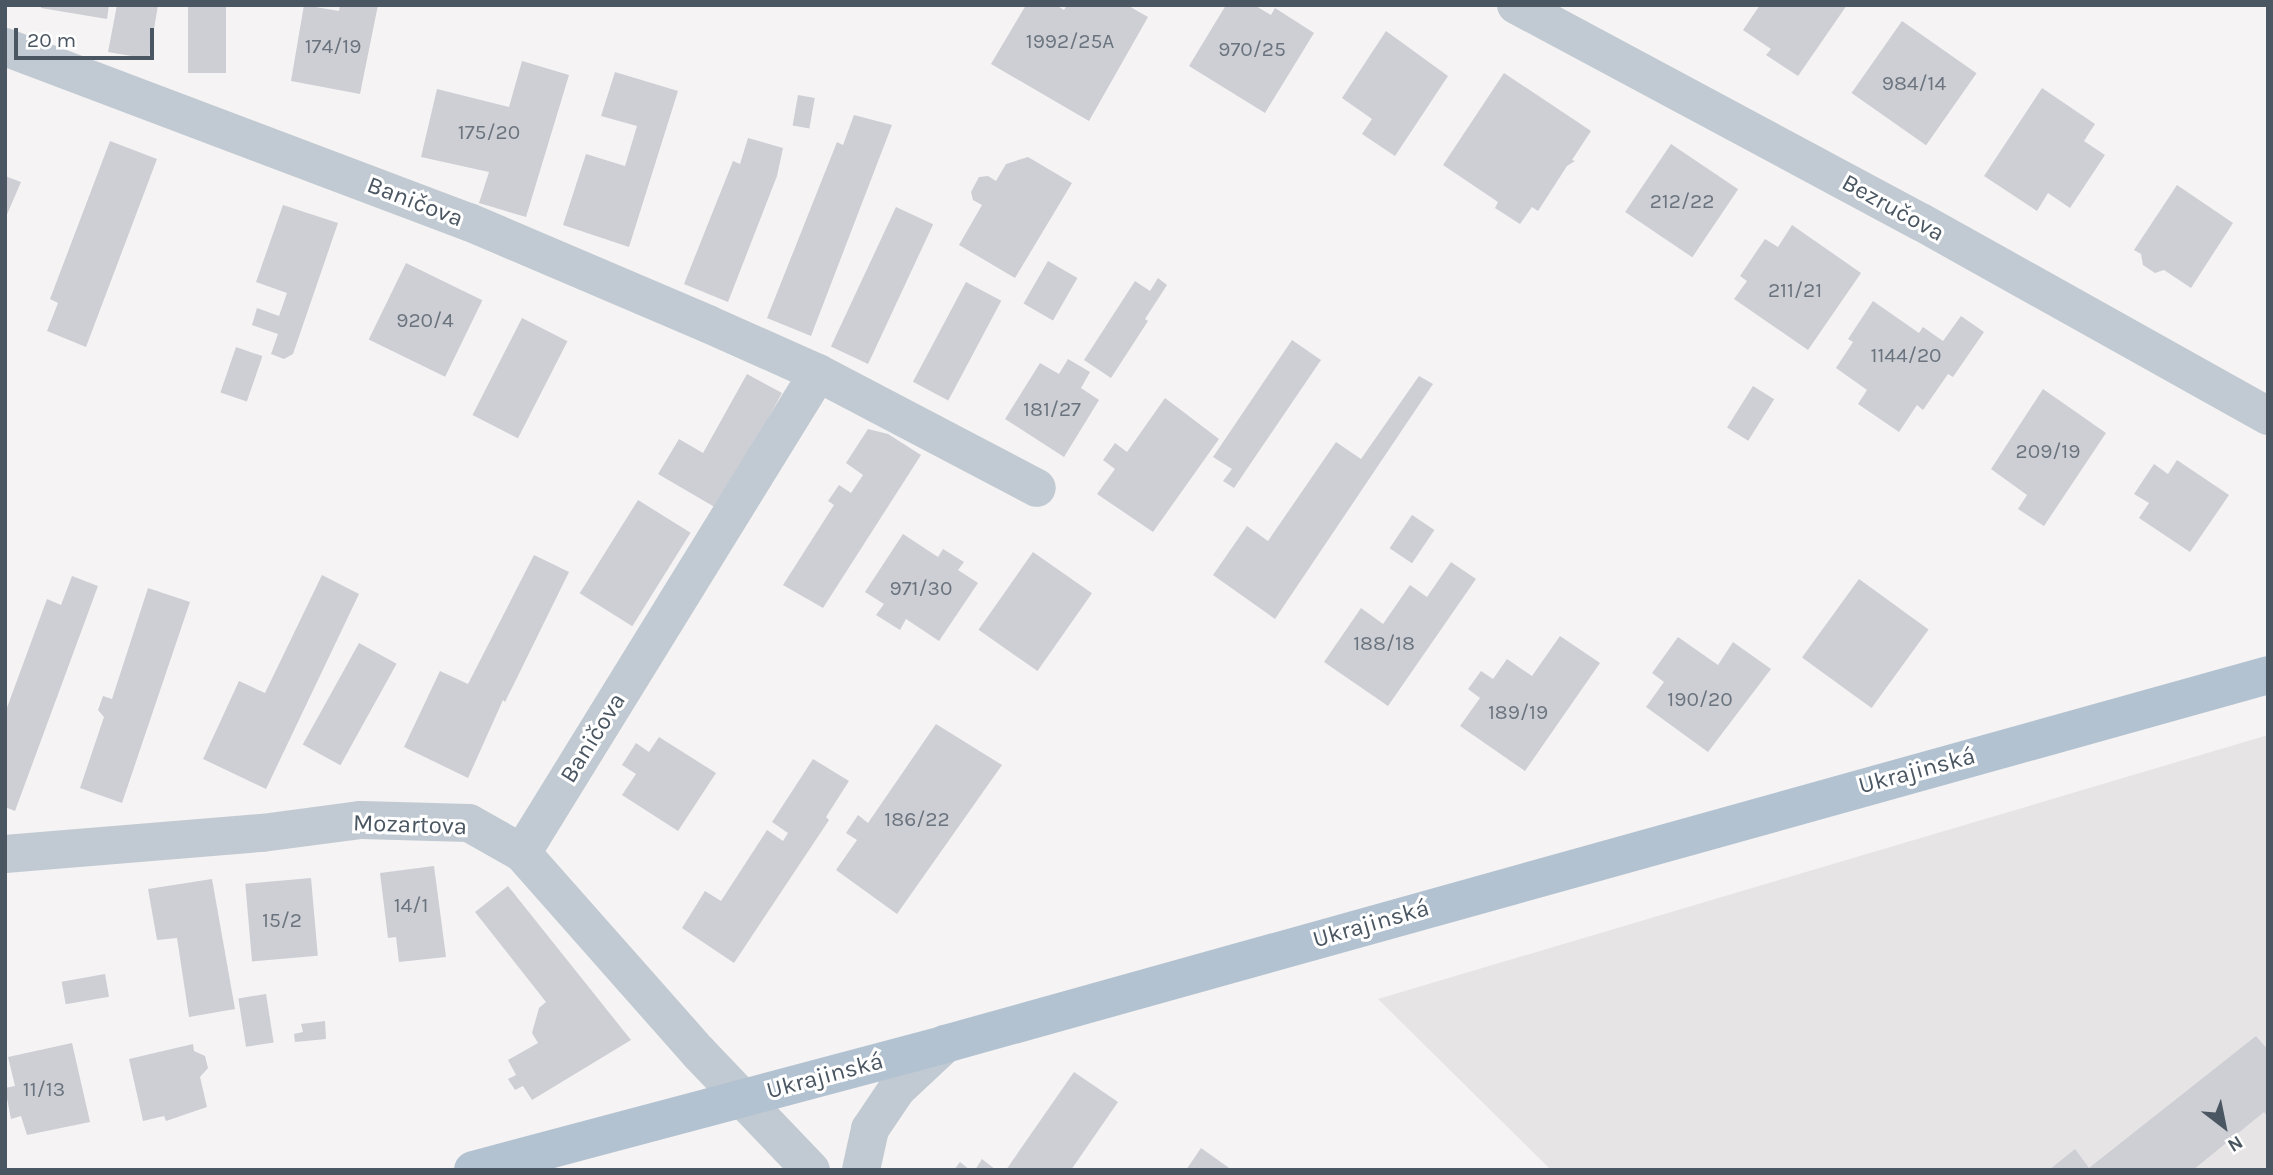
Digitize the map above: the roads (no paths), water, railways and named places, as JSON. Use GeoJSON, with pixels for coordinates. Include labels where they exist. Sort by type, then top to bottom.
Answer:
{"type":"FeatureCollection","features":[{"type":"Feature","properties":{"kind":"main road","name":"Ukrajinská"},"geometry":{"type":"LineString","coordinates":[[473,1170],[945,1044],[2268,675]]}},
{"type":"Feature","properties":{"kind":"street","name":"Bezručova"},"geometry":{"type":"LineString","coordinates":[[1516,5],[1921,222],[2268,416]]}},
{"type":"Feature","properties":{"kind":"street","name":"Baničova"},"geometry":{"type":"LineString","coordinates":[[5,47],[470,222],[818,373],[1037,488]]}},
{"type":"Feature","properties":{"kind":"street","name":"Baničova"},"geometry":{"type":"LineString","coordinates":[[522,853],[818,373]]}},
{"type":"Feature","properties":{"kind":"street","name":"Mozartova"},"geometry":{"type":"LineString","coordinates":[[5,854],[262,832],[361,820],[469,823],[522,853],[699,1053],[811,1170]]}},
{"type":"Feature","properties":{"kind":"street"},"geometry":{"type":"LineString","coordinates":[[861,1170],[870,1129],[897,1089],[945,1044]]}}]}
